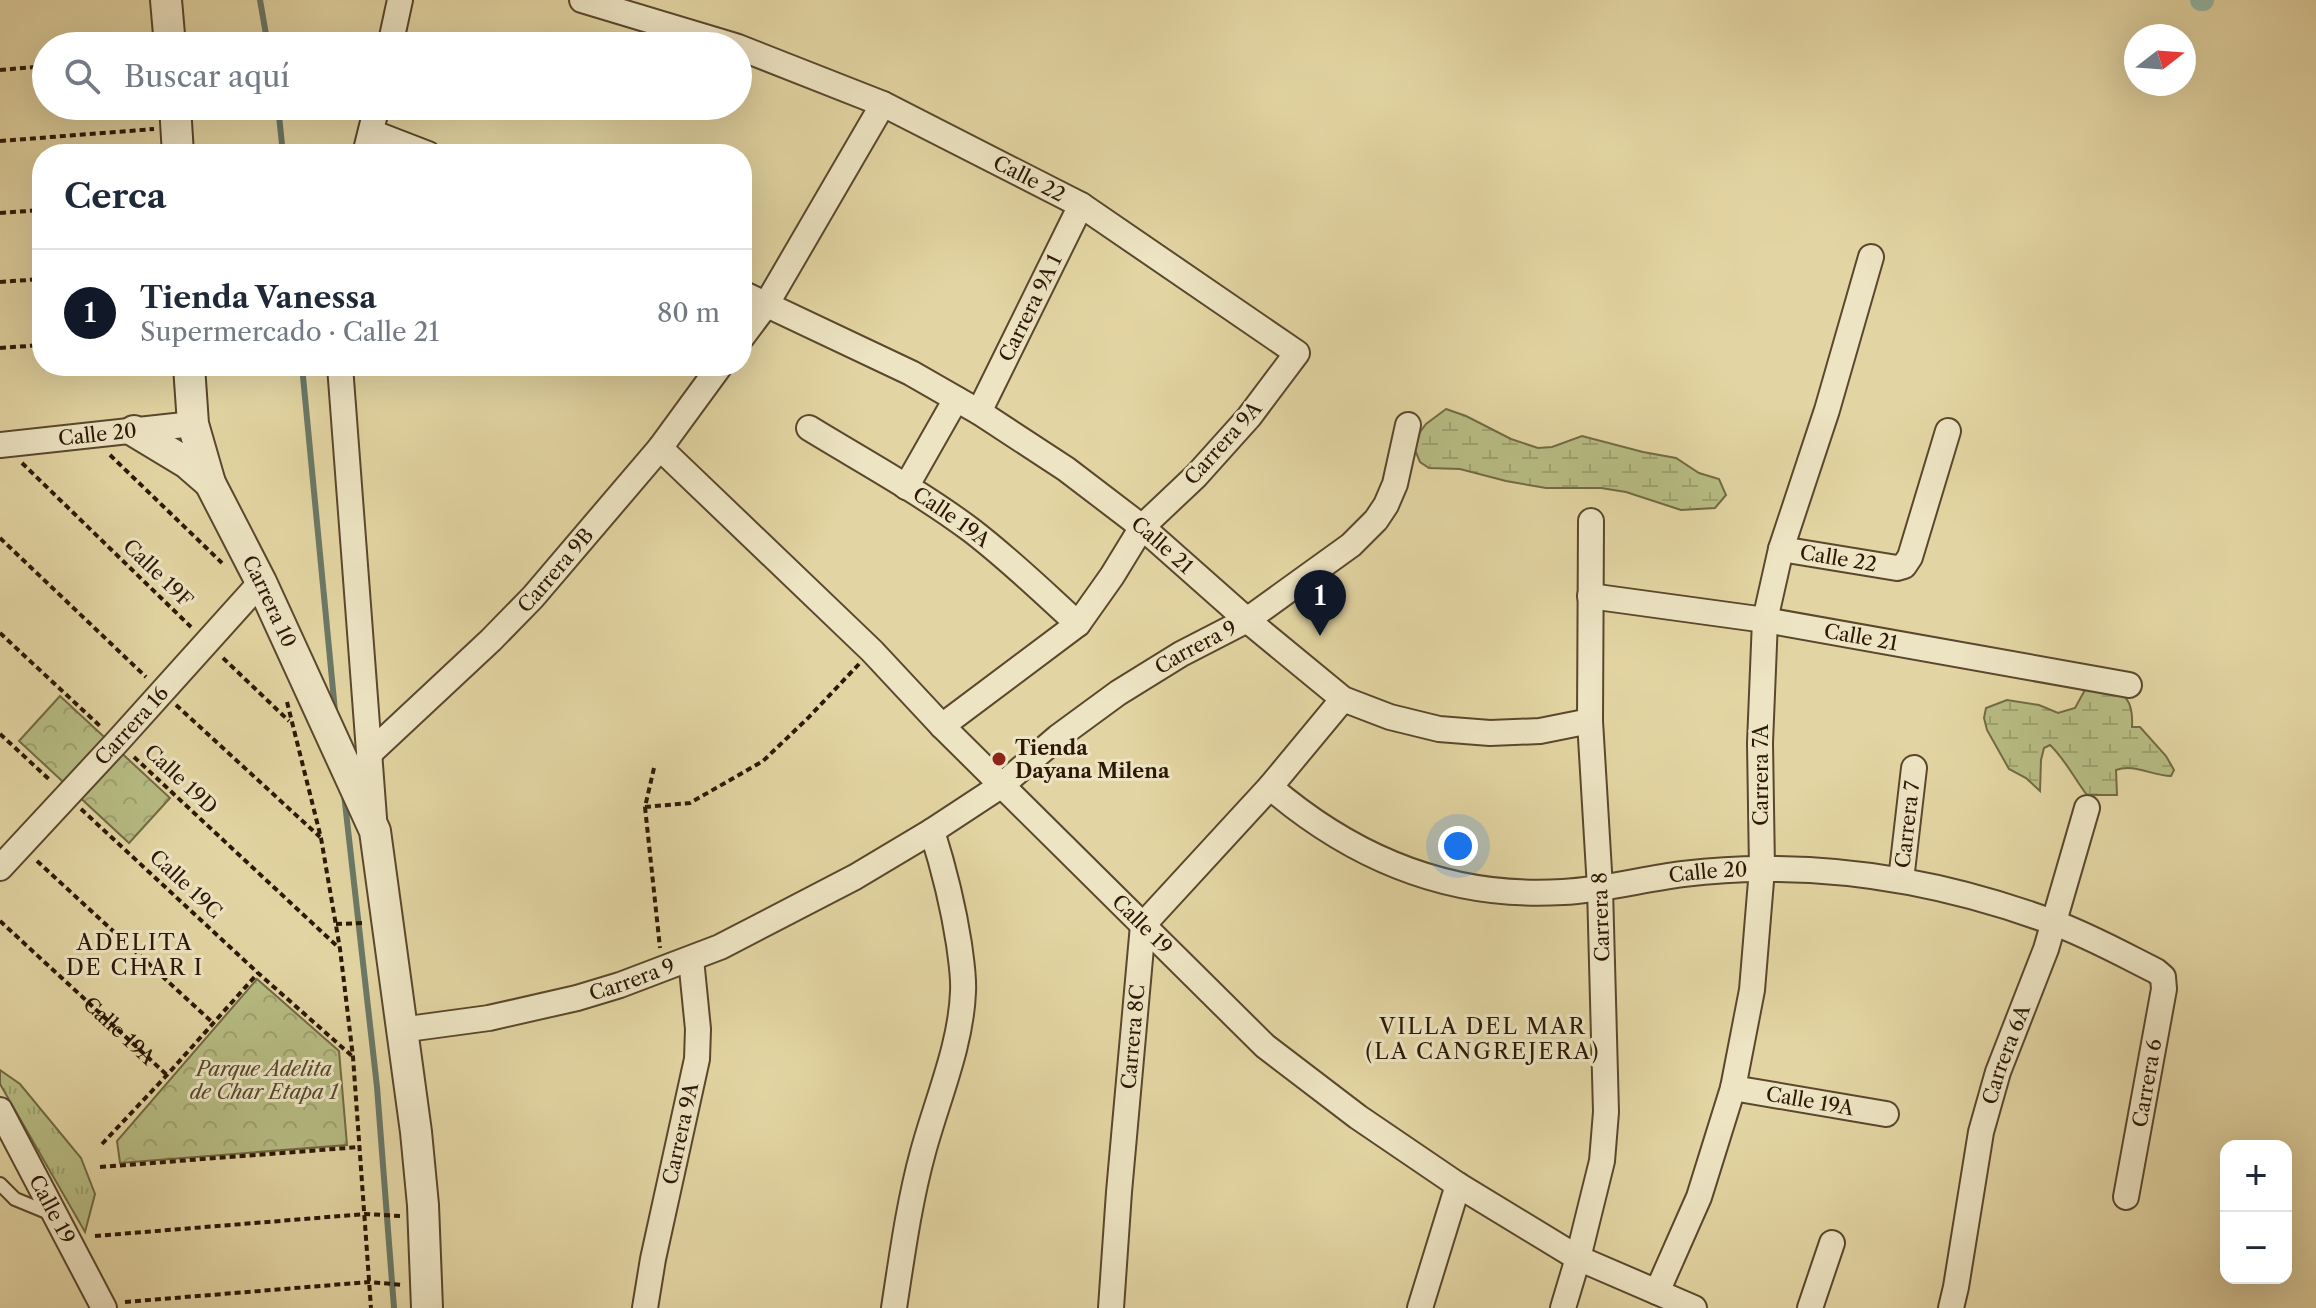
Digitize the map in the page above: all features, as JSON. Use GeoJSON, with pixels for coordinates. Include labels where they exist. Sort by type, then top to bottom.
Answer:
{"type":"FeatureCollection","features":[{"type":"Feature","properties":{"kind":"street"},"geometry":{"type":"LineString","coordinates":[[166,0],[169,32]]}},
{"type":"Feature","properties":{"kind":"street"},"geometry":{"type":"LineString","coordinates":[[393,32],[400,0]]}},
{"type":"Feature","properties":{"kind":"street","name":"Calle 22"},"geometry":{"type":"LineString","coordinates":[[582,0],[690,32]]}},
{"type":"Feature","properties":{"kind":"street","name":"Calle 22"},"geometry":{"type":"LineString","coordinates":[[752,52],[883,104],[1081,205],[1297,353]]}},
{"type":"Feature","properties":{"kind":"street"},"geometry":{"type":"LineString","coordinates":[[752,324],[766,305],[883,104]]}},
{"type":"Feature","properties":{"kind":"street"},"geometry":{"type":"LineString","coordinates":[[368,143],[374,120]]}},
{"type":"Feature","properties":{"kind":"street","name":"Carrera 9A 1"},"geometry":{"type":"LineString","coordinates":[[979,412],[1081,205]]}},
{"type":"Feature","properties":{"kind":"street","name":"Carrera 7A"},"geometry":{"type":"LineString","coordinates":[[1657,1292],[1699,1197],[1733,1088],[1752,990],[1762,869],[1760,743],[1765,620],[1781,549],[1827,410],[1871,257]]}},
{"type":"Feature","properties":{"kind":"street","name":"Calle 21"},"geometry":{"type":"LineString","coordinates":[[752,298],[875,355],[956,399],[1066,469],[1142,527],[1343,699],[1390,717],[1439,729],[1490,733],[1540,731],[1590,721]]}},
{"type":"Feature","properties":{"kind":"street","name":"Carrera 9A"},"geometry":{"type":"LineString","coordinates":[[1078,624],[1142,527],[1196,476],[1238,429],[1297,353]]}},
{"type":"Feature","properties":{"kind":"street","name":"Carrera 10"},"geometry":{"type":"LineString","coordinates":[[190,376],[193,424],[210,483],[257,587],[349,753],[375,831],[416,1132],[423,1205],[427,1308]]}},
{"type":"Feature","properties":{"kind":"street","name":"Carrera 10"},"geometry":{"type":"LineString","coordinates":[[340,376],[349,753]]}},
{"type":"Feature","properties":{"kind":"street","name":"Carrera 9B"},"geometry":{"type":"LineString","coordinates":[[349,753],[491,640],[533,597],[660,448],[713,376]]}},
{"type":"Feature","properties":{"kind":"street"},"geometry":{"type":"LineString","coordinates":[[906,487],[956,399]]}},
{"type":"Feature","properties":{"kind":"street","name":"Calle 20"},"geometry":{"type":"LineString","coordinates":[[1,445],[193,424]]}},
{"type":"Feature","properties":{"kind":"street","name":"Carrera 9"},"geometry":{"type":"LineString","coordinates":[[400,1030],[533,1009],[662,971],[790,912],[932,831],[1002,785],[1058,737],[1118,693],[1181,654],[1247,620],[1351,545],[1386,505],[1395,484],[1408,425]]}},
{"type":"Feature","properties":{"kind":"street","name":"Calle 19A"},"geometry":{"type":"LineString","coordinates":[[809,428],[972,530],[1037,584],[1078,624]]}},
{"type":"Feature","properties":{"kind":"street"},"geometry":{"type":"LineString","coordinates":[[134,431],[187,463],[210,483]]}},
{"type":"Feature","properties":{"kind":"street","name":"Calle 22"},"geometry":{"type":"LineString","coordinates":[[1781,549],[1897,568],[1904,566],[1910,557],[1948,431]]}},
{"type":"Feature","properties":{"kind":"street","name":"Calle 19"},"geometry":{"type":"LineString","coordinates":[[660,448],[872,651],[942,726],[1265,1046],[1358,1117],[1458,1185],[1578,1258],[1694,1308]]}},
{"type":"Feature","properties":{"kind":"street","name":"Carrera 8"},"geometry":{"type":"LineString","coordinates":[[1563,1308],[1602,1161],[1606,1112],[1600,888],[1590,721],[1591,521]]}},
{"type":"Feature","properties":{"kind":"street","name":"Carrera 16"},"geometry":{"type":"LineString","coordinates":[[0,868],[257,587]]}},
{"type":"Feature","properties":{"kind":"street","name":"Calle 21"},"geometry":{"type":"LineString","coordinates":[[1590,596],[1765,620],[2129,685]]}},
{"type":"Feature","properties":{"kind":"street"},"geometry":{"type":"LineString","coordinates":[[942,726],[1078,624]]}},
{"type":"Feature","properties":{"kind":"street"},"geometry":{"type":"LineString","coordinates":[[1143,925],[1270,787],[1343,699]]}},
{"type":"Feature","properties":{"kind":"street","name":"Carrera 7"},"geometry":{"type":"LineString","coordinates":[[1901,880],[1914,768]]}},
{"type":"Feature","properties":{"kind":"street","name":"Calle 20"},"geometry":{"type":"LineString","coordinates":[[1270,787],[1326,831],[1390,864],[1424,876],[1493,891],[1553,892],[1600,888],[1682,874],[1762,869],[1833,872],[1901,880],[1978,898],[2053,922],[2156,971]]}},
{"type":"Feature","properties":{"kind":"street","name":"Carrera 6A"},"geometry":{"type":"LineString","coordinates":[[1951,1308],[1981,1132],[1998,1072],[2046,949],[2087,808]]}},
{"type":"Feature","properties":{"kind":"street"},"geometry":{"type":"LineString","coordinates":[[894,1308],[922,1155],[951,1054],[963,992],[954,910],[932,831]]}},
{"type":"Feature","properties":{"kind":"street","name":"Carrera 8C"},"geometry":{"type":"LineString","coordinates":[[1111,1308],[1143,925]]}},
{"type":"Feature","properties":{"kind":"street","name":"Carrera 9A"},"geometry":{"type":"LineString","coordinates":[[645,1308],[697,1059],[698,1029],[691,959]]}},
{"type":"Feature","properties":{"kind":"street","name":"Carrera 6"},"geometry":{"type":"LineString","coordinates":[[2126,1197],[2164,989],[2163,977],[2156,971]]}},
{"type":"Feature","properties":{"kind":"street","name":"Calle 19A"},"geometry":{"type":"LineString","coordinates":[[1733,1088],[1886,1114]]}},
{"type":"Feature","properties":{"kind":"street","name":"Calle 19"},"geometry":{"type":"LineString","coordinates":[[0,1110],[103,1306]]}},
{"type":"Feature","properties":{"kind":"street"},"geometry":{"type":"LineString","coordinates":[[1420,1308],[1458,1185]]}},
{"type":"Feature","properties":{"kind":"street"},"geometry":{"type":"LineString","coordinates":[[1810,1308],[1832,1243]]}},
{"type":"Feature","properties":{"kind":"lane"},"geometry":{"type":"LineString","coordinates":[[0,1184],[15,1199],[57,1217]]}},
{"type":"Feature","properties":{"kind":"path"},"geometry":{"type":"LineString","coordinates":[[0,70],[32,67]]}},
{"type":"Feature","properties":{"kind":"path"},"geometry":{"type":"LineString","coordinates":[[0,141],[176,129]]}},
{"type":"Feature","properties":{"kind":"path"},"geometry":{"type":"LineString","coordinates":[[0,213],[32,211]]}},
{"type":"Feature","properties":{"kind":"path"},"geometry":{"type":"LineString","coordinates":[[0,282],[32,280]]}},
{"type":"Feature","properties":{"kind":"path"},"geometry":{"type":"LineString","coordinates":[[0,348],[32,346]]}},
{"type":"Feature","properties":{"kind":"path"},"geometry":{"type":"LineString","coordinates":[[89,434],[257,587]]}},
{"type":"Feature","properties":{"kind":"path","name":"Calle 19F"},"geometry":{"type":"LineString","coordinates":[[1,445],[292,723]]}},
{"type":"Feature","properties":{"kind":"path","name":"Calle 19D"},"geometry":{"type":"LineString","coordinates":[[0,633],[340,949]]}},
{"type":"Feature","properties":{"kind":"path"},"geometry":{"type":"LineString","coordinates":[[645,807],[690,803],[763,761],[872,651]]}},
{"type":"Feature","properties":{"kind":"path"},"geometry":{"type":"LineString","coordinates":[[286,695],[321,838],[340,949],[353,1057],[371,1308]]}},
{"type":"Feature","properties":{"kind":"path","name":"Calle 19C"},"geometry":{"type":"LineString","coordinates":[[0,734],[353,1057]]}},
{"type":"Feature","properties":{"kind":"path"},"geometry":{"type":"LineString","coordinates":[[654,768],[645,807],[662,971]]}},
{"type":"Feature","properties":{"kind":"path"},"geometry":{"type":"LineString","coordinates":[[20,846],[213,1023]]}},
{"type":"Feature","properties":{"kind":"path","name":"Calle 19A"},"geometry":{"type":"LineString","coordinates":[[0,921],[167,1075]]}},
{"type":"Feature","properties":{"kind":"path"},"geometry":{"type":"LineString","coordinates":[[336,924],[367,922]]}},
{"type":"Feature","properties":{"kind":"path"},"geometry":{"type":"LineString","coordinates":[[102,1144],[258,973]]}},
{"type":"Feature","properties":{"kind":"path"},"geometry":{"type":"LineString","coordinates":[[100,1167],[360,1147]]}},
{"type":"Feature","properties":{"kind":"path"},"geometry":{"type":"LineString","coordinates":[[95,1236],[365,1214],[395,1216]]}},
{"type":"Feature","properties":{"kind":"path"},"geometry":{"type":"LineString","coordinates":[[103,1306],[369,1282],[400,1285]]}},
{"type":"Feature","properties":{"kind":"green space"},"geometry":{"type":"Polygon","coordinates":[[[1446,409],[1538,448],[1552,447],[1582,436],[1676,458],[1699,473],[1719,479],[1726,495],[1715,508],[1681,510],[1626,492],[1601,488],[1546,488],[1460,469],[1429,468],[1420,462],[1415,450],[1420,432],[1446,409]]]}},
{"type":"Feature","properties":{"kind":"green space"},"geometry":{"type":"Polygon","coordinates":[[[2086,688],[2115,692],[2126,699],[2130,705],[2132,727],[2140,727],[2166,756],[2174,770],[2171,776],[2123,768],[2116,770],[2117,795],[2087,795],[2050,745],[2044,748],[2041,760],[2040,791],[2026,778],[2009,769],[1987,730],[1984,718],[1986,708],[2007,700],[2039,705],[2058,713],[2075,708],[2086,688]]]}},
{"type":"Feature","properties":{"kind":"green space"},"geometry":{"type":"Polygon","coordinates":[[[60,696],[170,798],[129,843],[19,741],[60,696]]]}},
{"type":"Feature","properties":{"kind":"green space","name":"Parque Adelita de Char Etapa 1"},"geometry":{"type":"Polygon","coordinates":[[[257,979],[339,1051],[347,1145],[120,1163],[117,1141],[257,979]]]}},
{"type":"Feature","properties":{"kind":"green space"},"geometry":{"type":"Polygon","coordinates":[[[0,1070],[20,1084],[81,1158],[95,1194],[85,1232],[0,1084],[0,1070]]]}},
{"type":"Feature","properties":{"kind":"waterway"},"geometry":{"type":"LineString","coordinates":[[260,0],[266,32]]}},
{"type":"Feature","properties":{"kind":"waterway"},"geometry":{"type":"LineString","coordinates":[[279,120],[282,144]]}},
{"type":"Feature","properties":{"kind":"waterway"},"geometry":{"type":"LineString","coordinates":[[303,376],[335,711]]}},
{"type":"Feature","properties":{"kind":"waterway"},"geometry":{"type":"LineString","coordinates":[[344,794],[377,1087],[394,1308]]}},
{"type":"Feature","properties":{"kind":"place","name":"Tienda Vanessa"},"geometry":{"type":"Point","coordinates":[1320,636]}},
{"type":"Feature","properties":{"kind":"place","name":"Tienda Dayana Milena"},"geometry":{"type":"Point","coordinates":[999,759]}},
{"type":"Feature","properties":{"kind":"district","name":"ADELITA DE CHAR I"},"geometry":{"type":"Point","coordinates":[135,954]}},
{"type":"Feature","properties":{"kind":"district","name":"VILLA DEL MAR (LA CANGREJERA)"},"geometry":{"type":"Point","coordinates":[1483,1038]}}]}
